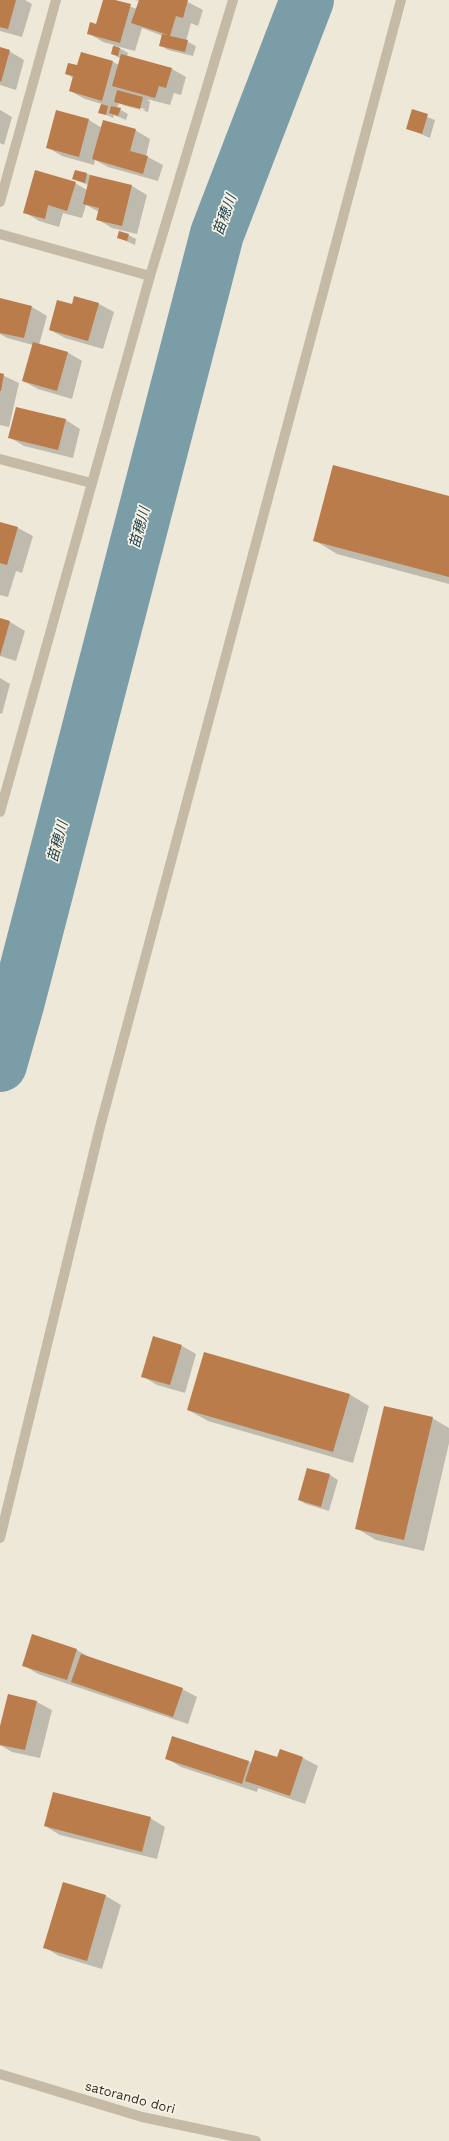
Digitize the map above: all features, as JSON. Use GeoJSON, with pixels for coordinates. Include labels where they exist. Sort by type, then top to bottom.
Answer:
{"type":"FeatureCollection","features":[{"type":"Feature","properties":{"kind":"street"},"geometry":{"type":"LineString","coordinates":[[0,202],[56,0]]}},
{"type":"Feature","properties":{"kind":"street"},"geometry":{"type":"LineString","coordinates":[[0,812],[150,276],[234,0]]}},
{"type":"Feature","properties":{"kind":"street"},"geometry":{"type":"LineString","coordinates":[[0,1538],[100,1127],[402,0]]}},
{"type":"Feature","properties":{"kind":"street"},"geometry":{"type":"LineString","coordinates":[[0,234],[150,276]]}},
{"type":"Feature","properties":{"kind":"street"},"geometry":{"type":"LineString","coordinates":[[0,459],[91,483]]}},
{"type":"Feature","properties":{"kind":"street","name":"satorando dori"},"geometry":{"type":"LineString","coordinates":[[0,2074],[142,2117],[256,2141]]}},
{"type":"Feature","properties":{"kind":"building"},"geometry":{"type":"Polygon","coordinates":[[[0,0],[16,0],[8,29],[0,27],[0,0]]]}},
{"type":"Feature","properties":{"kind":"building"},"geometry":{"type":"Polygon","coordinates":[[[103,0],[115,0],[131,4],[120,43],[87,34],[90,22],[96,24],[103,0]]]}},
{"type":"Feature","properties":{"kind":"building"},"geometry":{"type":"Polygon","coordinates":[[[139,0],[188,0],[183,18],[176,16],[170,36],[188,40],[185,52],[159,46],[162,34],[168,35],[131,23],[139,0]]]}},
{"type":"Feature","properties":{"kind":"building"},"geometry":{"type":"Polygon","coordinates":[[[113,46],[120,48],[118,56],[111,54],[113,46]]]}},
{"type":"Feature","properties":{"kind":"building"},"geometry":{"type":"Polygon","coordinates":[[[0,47],[10,50],[1,82],[0,81],[0,47]]]}},
{"type":"Feature","properties":{"kind":"building"},"geometry":{"type":"Polygon","coordinates":[[[81,52],[113,61],[102,101],[69,91],[73,76],[65,74],[68,63],[77,65],[81,52]]]}},
{"type":"Feature","properties":{"kind":"building"},"geometry":{"type":"Polygon","coordinates":[[[121,54],[172,68],[166,88],[159,86],[155,98],[112,86],[121,54]]]}},
{"type":"Feature","properties":{"kind":"building"},"geometry":{"type":"Polygon","coordinates":[[[117,90],[143,97],[140,109],[114,102],[117,90]]]}},
{"type":"Feature","properties":{"kind":"building"},"geometry":{"type":"Polygon","coordinates":[[[101,104],[108,106],[106,115],[98,113],[101,104]]]}},
{"type":"Feature","properties":{"kind":"building"},"geometry":{"type":"Polygon","coordinates":[[[111,106],[121,108],[118,116],[109,113],[111,106]]]}},
{"type":"Feature","properties":{"kind":"building"},"geometry":{"type":"Polygon","coordinates":[[[412,109],[428,114],[422,134],[406,129],[412,109]]]}},
{"type":"Feature","properties":{"kind":"building"},"geometry":{"type":"Polygon","coordinates":[[[56,110],[89,119],[79,157],[46,148],[56,110]]]}},
{"type":"Feature","properties":{"kind":"building"},"geometry":{"type":"Polygon","coordinates":[[[103,120],[136,129],[130,151],[148,156],[143,174],[92,159],[103,120]]]}},
{"type":"Feature","properties":{"kind":"building"},"geometry":{"type":"Polygon","coordinates":[[[35,170],[76,182],[67,211],[48,205],[45,219],[23,213],[35,170]]]}},
{"type":"Feature","properties":{"kind":"building"},"geometry":{"type":"Polygon","coordinates":[[[75,170],[87,173],[85,183],[72,179],[75,170]]]}},
{"type":"Feature","properties":{"kind":"building"},"geometry":{"type":"Polygon","coordinates":[[[90,175],[132,185],[122,226],[96,220],[99,208],[83,204],[90,175]]]}},
{"type":"Feature","properties":{"kind":"building"},"geometry":{"type":"Polygon","coordinates":[[[119,231],[129,234],[127,241],[117,238],[119,231]]]}},
{"type":"Feature","properties":{"kind":"building"},"geometry":{"type":"Polygon","coordinates":[[[74,296],[99,303],[88,341],[49,330],[57,300],[72,304],[74,296]]]}},
{"type":"Feature","properties":{"kind":"building"},"geometry":{"type":"Polygon","coordinates":[[[0,298],[32,306],[24,338],[0,333],[0,298]]]}},
{"type":"Feature","properties":{"kind":"building"},"geometry":{"type":"Polygon","coordinates":[[[33,342],[68,352],[57,391],[22,381],[33,342]]]}},
{"type":"Feature","properties":{"kind":"building"},"geometry":{"type":"Polygon","coordinates":[[[0,373],[4,374],[1,391],[0,391],[0,373]]]}},
{"type":"Feature","properties":{"kind":"building"},"geometry":{"type":"Polygon","coordinates":[[[16,407],[66,419],[58,450],[8,438],[16,407]]]}},
{"type":"Feature","properties":{"kind":"building"},"geometry":{"type":"Polygon","coordinates":[[[333,465],[449,496],[449,577],[313,541],[333,465]]]}},
{"type":"Feature","properties":{"kind":"building"},"geometry":{"type":"Polygon","coordinates":[[[0,522],[18,527],[7,565],[0,563],[0,522]]]}},
{"type":"Feature","properties":{"kind":"building"},"geometry":{"type":"Polygon","coordinates":[[[0,618],[10,621],[0,656],[0,618]]]}},
{"type":"Feature","properties":{"kind":"building"},"geometry":{"type":"Polygon","coordinates":[[[153,1336],[182,1345],[170,1385],[141,1377],[153,1336]]]}},
{"type":"Feature","properties":{"kind":"building"},"geometry":{"type":"Polygon","coordinates":[[[204,1352],[350,1394],[333,1452],[187,1410],[204,1352]]]}},
{"type":"Feature","properties":{"kind":"building"},"geometry":{"type":"Polygon","coordinates":[[[384,1406],[433,1417],[404,1540],[355,1529],[384,1406]]]}},
{"type":"Feature","properties":{"kind":"building"},"geometry":{"type":"Polygon","coordinates":[[[307,1468],[330,1474],[321,1507],[298,1500],[307,1468]]]}},
{"type":"Feature","properties":{"kind":"building"},"geometry":{"type":"Polygon","coordinates":[[[32,1634],[77,1649],[67,1680],[22,1666],[32,1634]]]}},
{"type":"Feature","properties":{"kind":"building"},"geometry":{"type":"Polygon","coordinates":[[[81,1654],[183,1688],[173,1717],[71,1682],[81,1654]]]}},
{"type":"Feature","properties":{"kind":"building"},"geometry":{"type":"Polygon","coordinates":[[[8,1694],[37,1701],[25,1750],[0,1745],[0,1726],[8,1694]]]}},
{"type":"Feature","properties":{"kind":"building"},"geometry":{"type":"Polygon","coordinates":[[[172,1736],[249,1761],[242,1784],[165,1759],[172,1736]]]}},
{"type":"Feature","properties":{"kind":"building"},"geometry":{"type":"Polygon","coordinates":[[[280,1749],[303,1757],[290,1796],[245,1781],[255,1750],[277,1757],[280,1749]]]}},
{"type":"Feature","properties":{"kind":"building"},"geometry":{"type":"Polygon","coordinates":[[[53,1792],[151,1817],[142,1852],[44,1826],[53,1792]]]}},
{"type":"Feature","properties":{"kind":"building"},"geometry":{"type":"Polygon","coordinates":[[[63,1882],[106,1895],[87,1961],[43,1948],[63,1882]]]}},
{"type":"Feature","properties":{"kind":"waterway","name":"苗穂川"},"geometry":{"type":"LineString","coordinates":[[0,1065],[17,1005],[217,234],[307,0]]}}]}
